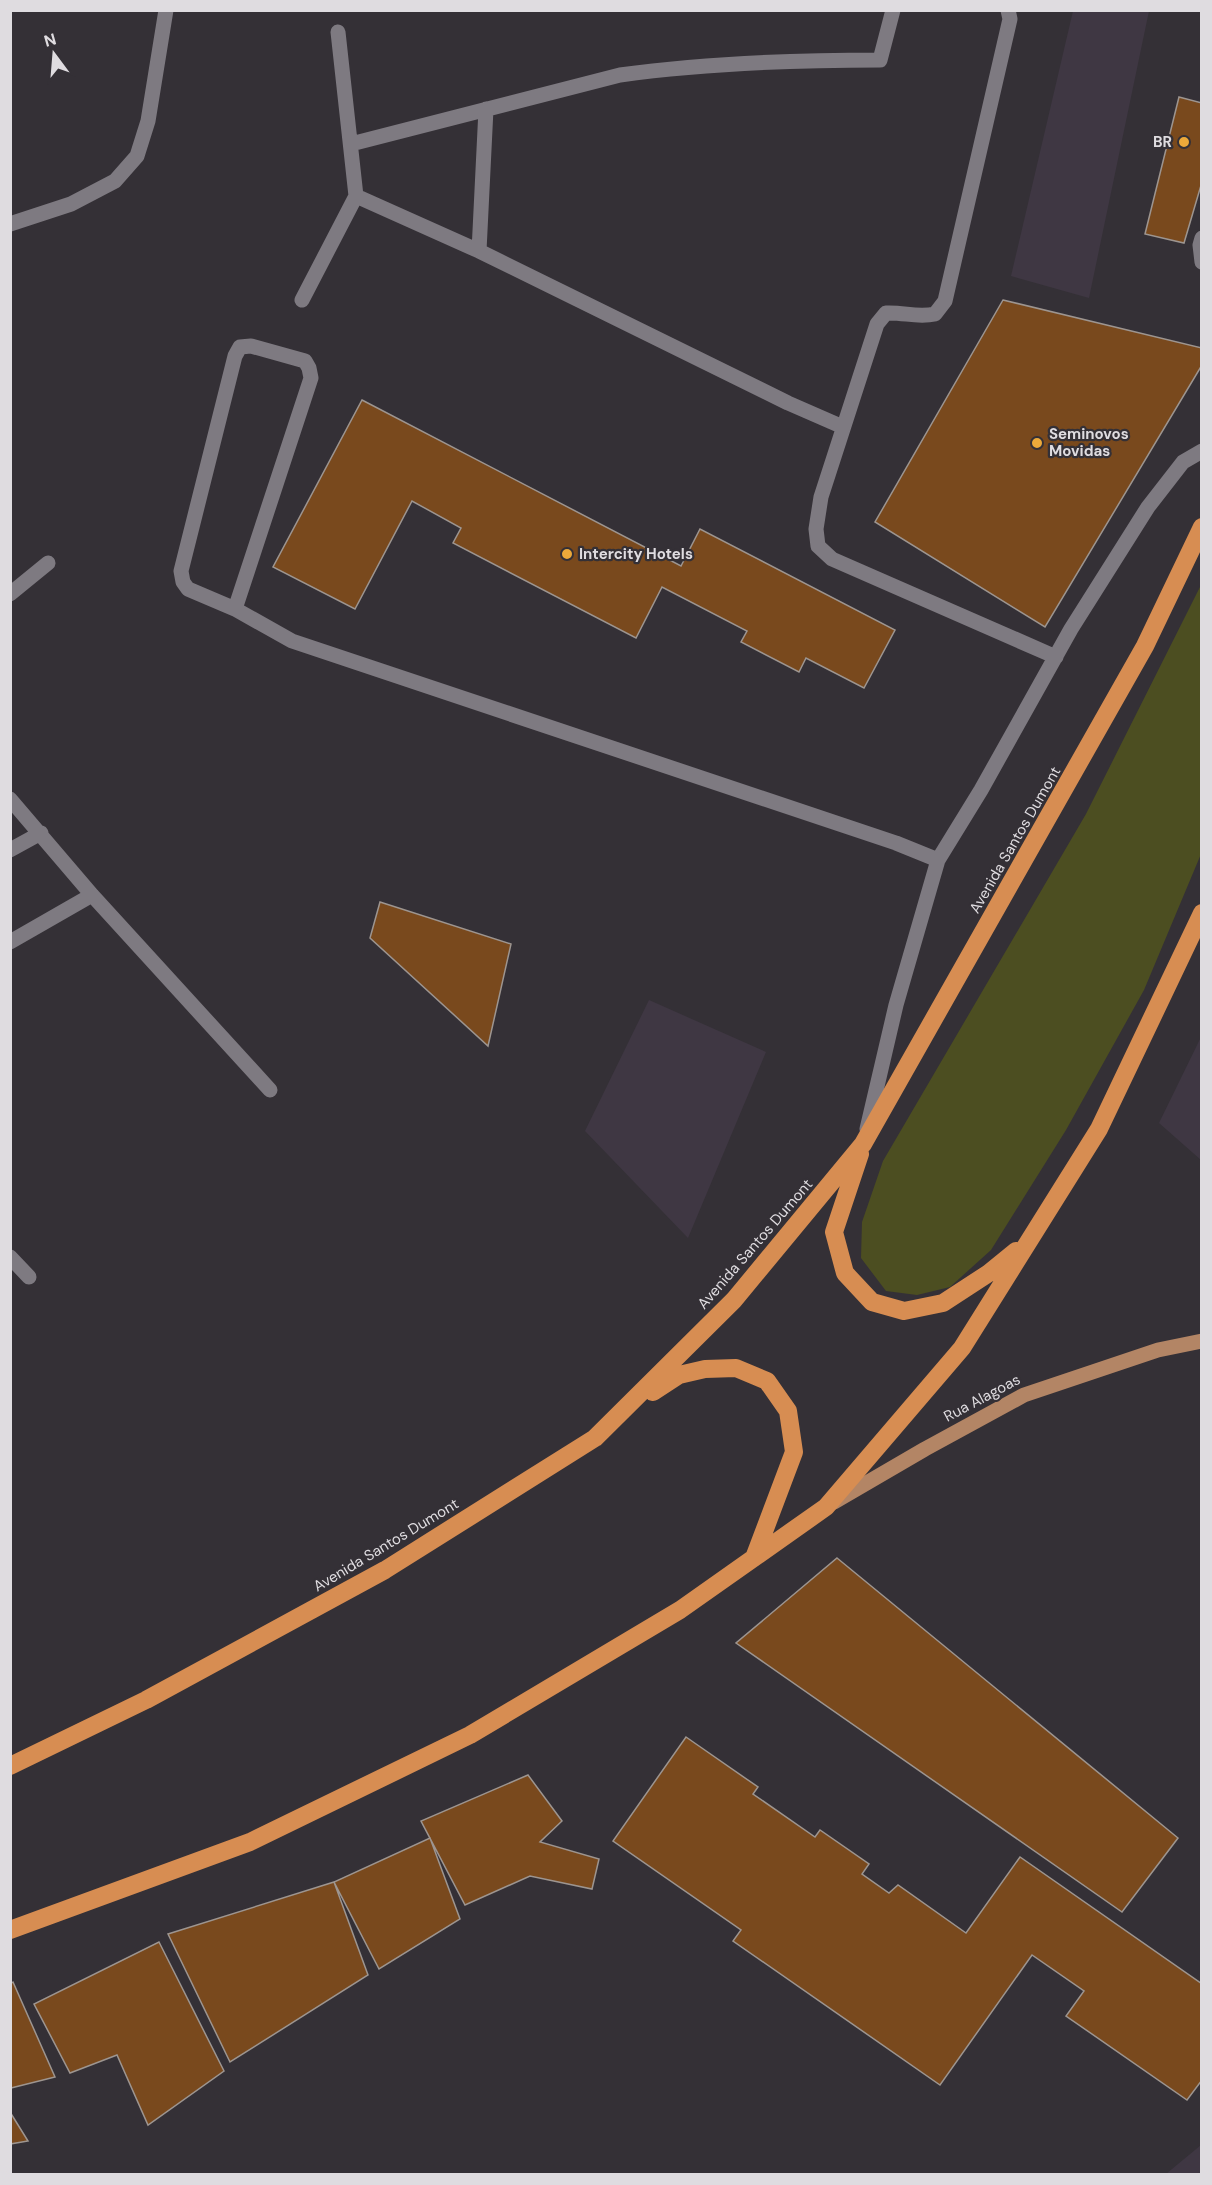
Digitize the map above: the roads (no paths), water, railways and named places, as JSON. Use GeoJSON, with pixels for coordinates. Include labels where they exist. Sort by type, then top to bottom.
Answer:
{"type":"FeatureCollection","features":[{"type":"Feature","properties":{"kind":"highway","name":"Avenida Santos Dumont"},"geometry":{"type":"LineString","coordinates":[[10,1766],[146,1700],[385,1570],[595,1438],[734,1300],[863,1144],[1145,646],[1202,527]]}},
{"type":"Feature","properties":{"kind":"highway"},"geometry":{"type":"LineString","coordinates":[[10,1929],[250,1842],[470,1735],[680,1610],[826,1507],[962,1348],[1099,1129],[1202,913]]}},
{"type":"Feature","properties":{"kind":"highway"},"geometry":{"type":"LineString","coordinates":[[863,1144],[834,1232],[845,1273],[872,1302],[903,1311],[943,1303],[989,1274],[1031,1236]]}},
{"type":"Feature","properties":{"kind":"highway"},"geometry":{"type":"LineString","coordinates":[[595,1438],[649,1394],[679,1375],[705,1369],[736,1368],[767,1381],[788,1411],[794,1452],[753,1560]]}},
{"type":"Feature","properties":{"kind":"main road","name":"Rua Alagoas"},"geometry":{"type":"LineString","coordinates":[[826,1507],[1024,1395],[1158,1350],[1202,1341]]}},
{"type":"Feature","properties":{"kind":"street"},"geometry":{"type":"LineString","coordinates":[[10,224],[71,204],[115,181],[137,156],[148,121],[166,10]]}},
{"type":"Feature","properties":{"kind":"street"},"geometry":{"type":"LineString","coordinates":[[351,144],[620,75],[663,69],[795,60],[880,60],[893,10]]}},
{"type":"Feature","properties":{"kind":"street"},"geometry":{"type":"LineString","coordinates":[[1008,10],[1010,19],[945,302],[935,314],[921,317],[899,312],[885,313],[877,324],[821,497],[816,529],[818,546],[832,559],[1056,657]]}},
{"type":"Feature","properties":{"kind":"street"},"geometry":{"type":"LineString","coordinates":[[302,300],[356,196],[338,32]]}},
{"type":"Feature","properties":{"kind":"street"},"geometry":{"type":"LineString","coordinates":[[479,251],[486,109]]}},
{"type":"Feature","properties":{"kind":"street"},"geometry":{"type":"LineString","coordinates":[[356,196],[479,251],[788,403],[843,427]]}},
{"type":"Feature","properties":{"kind":"street"},"geometry":{"type":"LineString","coordinates":[[1202,238],[1200,246],[1202,262]]}},
{"type":"Feature","properties":{"kind":"street"},"geometry":{"type":"LineString","coordinates":[[235,609],[311,378],[305,361],[251,346],[240,347],[236,356],[181,571],[183,582],[188,589],[235,609],[292,641],[896,843],[938,860]]}},
{"type":"Feature","properties":{"kind":"street"},"geometry":{"type":"LineString","coordinates":[[863,1144],[896,1005],[938,860],[981,790],[1056,657],[1148,507],[1183,462],[1202,451]]}},
{"type":"Feature","properties":{"kind":"street"},"geometry":{"type":"LineString","coordinates":[[10,594],[48,563]]}},
{"type":"Feature","properties":{"kind":"street"},"geometry":{"type":"LineString","coordinates":[[10,799],[92,895],[270,1089]]}},
{"type":"Feature","properties":{"kind":"street"},"geometry":{"type":"LineString","coordinates":[[10,850],[40,833]]}},
{"type":"Feature","properties":{"kind":"street"},"geometry":{"type":"LineString","coordinates":[[10,942],[92,895]]}},
{"type":"Feature","properties":{"kind":"street"},"geometry":{"type":"LineString","coordinates":[[10,1257],[28,1277]]}},
{"type":"Feature","properties":{"kind":"place","name":"BR"},"geometry":{"type":"Point","coordinates":[1184,142]}},
{"type":"Feature","properties":{"kind":"place","name":"Seminovos Movidas"},"geometry":{"type":"Point","coordinates":[1037,443]}},
{"type":"Feature","properties":{"kind":"place","name":"Intercity Hotels"},"geometry":{"type":"Point","coordinates":[567,554]}}]}
